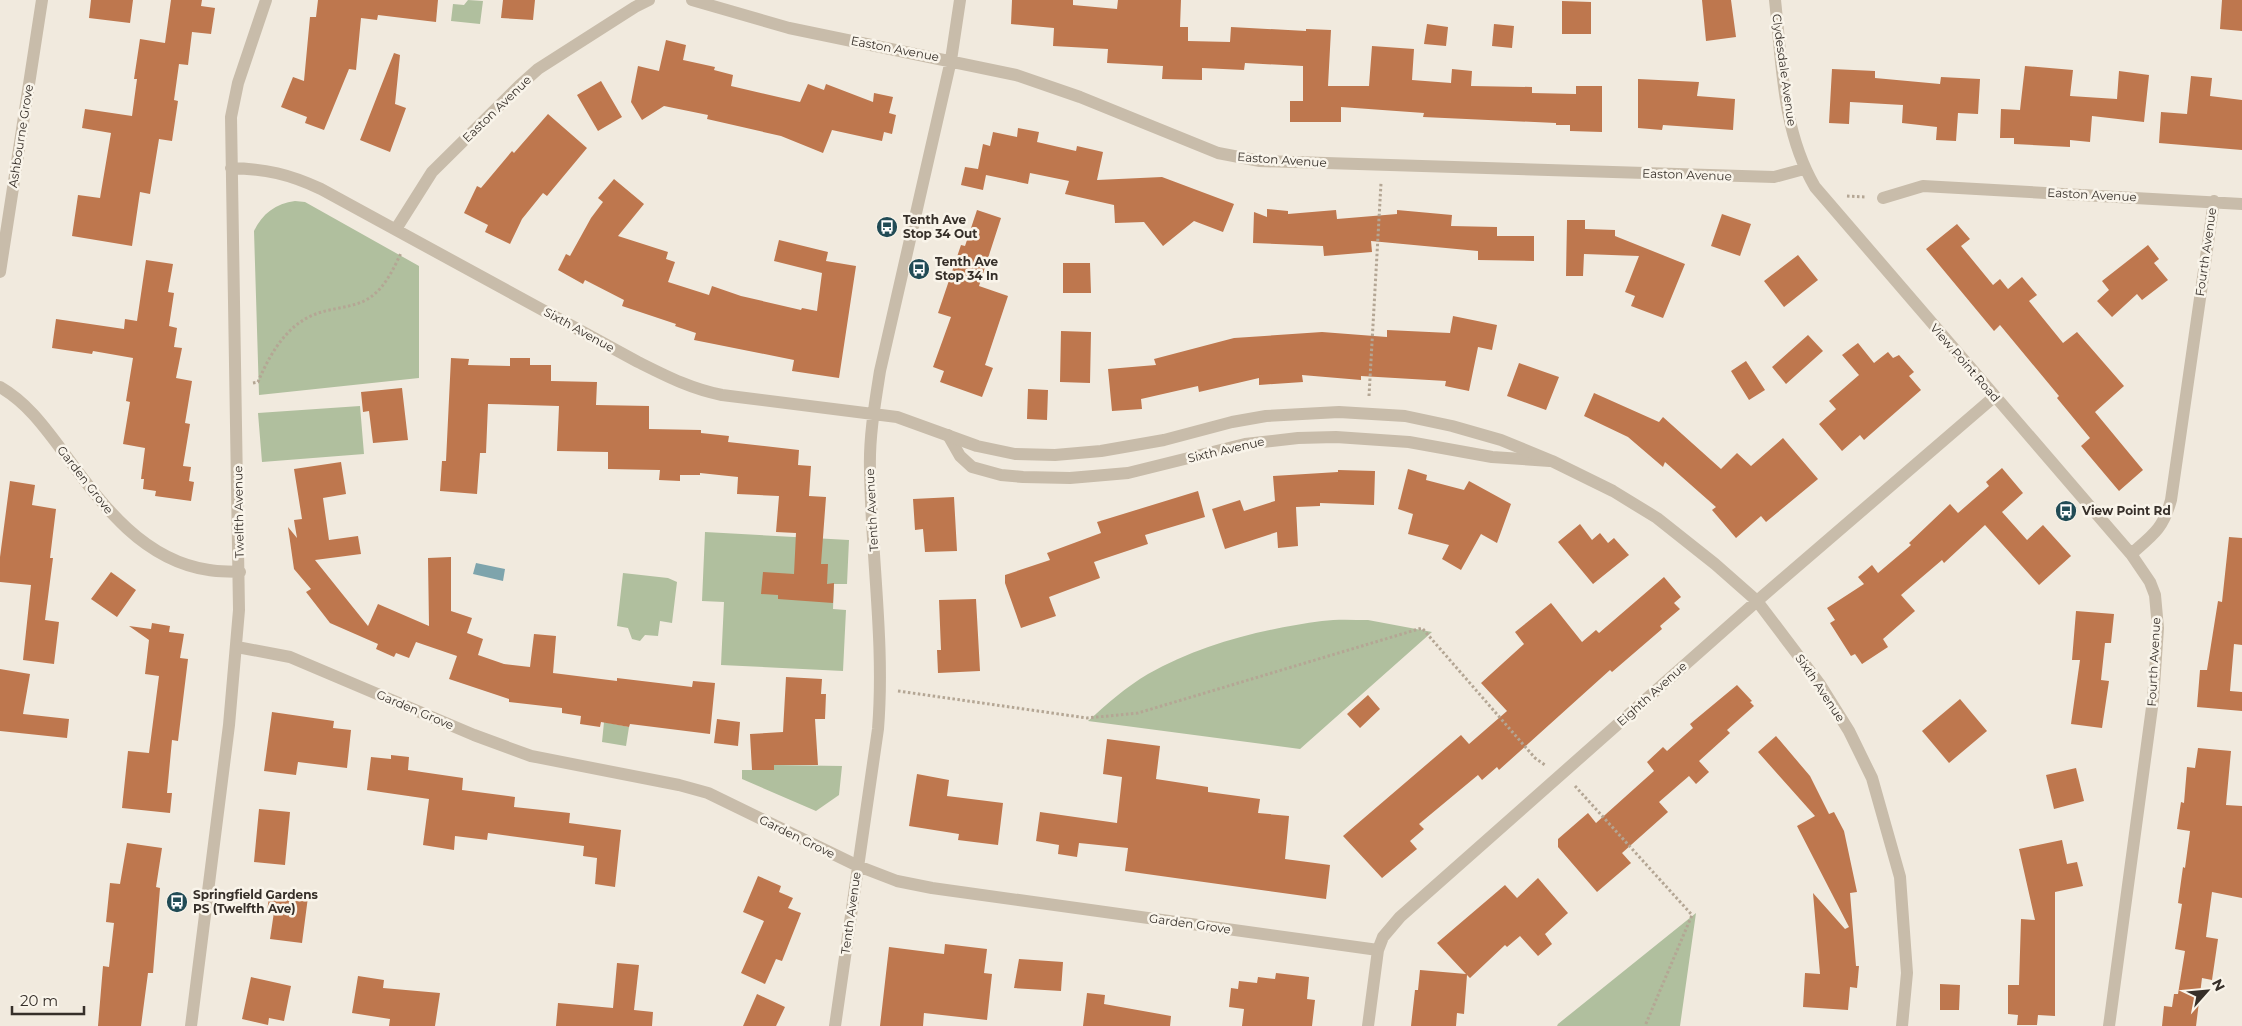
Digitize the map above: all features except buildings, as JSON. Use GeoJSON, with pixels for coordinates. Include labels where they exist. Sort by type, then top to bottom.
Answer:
{"type":"FeatureCollection","features":[{"type":"Feature","properties":{"kind":"street","name":"Ashbourne Grove"},"geometry":{"type":"LineString","coordinates":[[0,272],[42,0]]}},
{"type":"Feature","properties":{"kind":"street","name":"Twelfth Avenue"},"geometry":{"type":"LineString","coordinates":[[191,1026],[237,647],[240,572],[231,117],[238,83],[266,0]]}},
{"type":"Feature","properties":{"kind":"street","name":"Easton Avenue"},"geometry":{"type":"LineString","coordinates":[[396,229],[432,172],[519,86],[546,64],[649,0]]}},
{"type":"Feature","properties":{"kind":"street","name":"Easton Avenue"},"geometry":{"type":"LineString","coordinates":[[692,0],[789,28],[951,60],[1016,75],[1080,97],[1218,153],[1236,158],[1260,161],[1774,177],[1804,169]]}},
{"type":"Feature","properties":{"kind":"street","name":"Tenth Avenue"},"geometry":{"type":"LineString","coordinates":[[835,1026],[878,729],[881,688],[870,467],[874,414],[882,361],[951,60],[960,0]]}},
{"type":"Feature","properties":{"kind":"street","name":"Clydesdale Avenue"},"geometry":{"type":"LineString","coordinates":[[1774,0],[1789,120],[1804,169]]}},
{"type":"Feature","properties":{"kind":"street","name":"Sixth Avenue"},"geometry":{"type":"LineString","coordinates":[[231,168],[258,169],[299,178],[638,362],[675,381],[700,391],[897,417],[978,446],[1015,454],[1055,455],[1101,451],[1164,440],[1232,422],[1266,416],[1303,413],[1368,413],[1405,416],[1452,426],[1501,440],[1613,491],[1657,518],[1715,564],[1756,601],[1818,683],[1849,731],[1872,778],[1885,818],[1901,885],[1907,973],[1902,1026]]}},
{"type":"Feature","properties":{"kind":"street","name":"View Point Road"},"geometry":{"type":"LineString","coordinates":[[1804,169],[1828,205],[2131,554]]}},
{"type":"Feature","properties":{"kind":"street","name":"Easton Avenue"},"geometry":{"type":"LineString","coordinates":[[1884,198],[1923,186],[2242,204]]}},
{"type":"Feature","properties":{"kind":"street","name":"Fourth Avenue"},"geometry":{"type":"LineString","coordinates":[[2109,1026],[2153,700],[2158,628],[2155,596],[2150,582],[2131,554],[2156,532],[2165,519],[2171,500],[2214,201]]}},
{"type":"Feature","properties":{"kind":"street","name":"Garden Grove"},"geometry":{"type":"LineString","coordinates":[[0,387],[13,395],[35,414],[95,494],[116,519],[136,537],[161,553],[185,564],[208,570],[240,572]]}},
{"type":"Feature","properties":{"kind":"street","name":"Eighth Avenue"},"geometry":{"type":"LineString","coordinates":[[1368,1026],[1378,950],[1383,937],[1400,917],[1756,601],[1994,397]]}},
{"type":"Feature","properties":{"kind":"street","name":"Sixth Avenue"},"geometry":{"type":"LineString","coordinates":[[948,435],[960,456],[972,467],[1001,475],[1023,477],[1070,478],[1128,473],[1245,444],[1298,438],[1336,437],[1409,442],[1492,457],[1552,462]]}},
{"type":"Feature","properties":{"kind":"street","name":"Garden Grove"},"geometry":{"type":"LineString","coordinates":[[237,647],[264,650],[290,657],[474,735],[532,756],[679,785],[708,793],[858,866],[897,881],[932,888],[1378,950]]}},
{"type":"Feature","properties":{"kind":"path"},"geometry":{"type":"LineString","coordinates":[[1368,413],[1382,165]]}},
{"type":"Feature","properties":{"kind":"path"},"geometry":{"type":"LineString","coordinates":[[237,385],[258,382],[265,365],[278,345],[303,320],[319,312],[363,301],[372,295],[389,276],[410,237]]}},
{"type":"Feature","properties":{"kind":"path"},"geometry":{"type":"LineString","coordinates":[[881,688],[1088,718],[1138,713],[1422,628],[1535,758],[1581,790],[1692,915],[1645,1026]]}},
{"type":"Feature","properties":{"kind":"green space"},"geometry":{"type":"Polygon","coordinates":[[[468,0],[483,1],[480,24],[451,21],[453,4],[464,5],[468,0]]]}},
{"type":"Feature","properties":{"kind":"green space"},"geometry":{"type":"Polygon","coordinates":[[[295,201],[305,202],[419,266],[419,378],[259,395],[254,231],[261,219],[270,210],[282,204],[295,201]]]}},
{"type":"Feature","properties":{"kind":"green space"},"geometry":{"type":"Polygon","coordinates":[[[360,406],[364,454],[262,462],[258,413],[360,406]]]}},
{"type":"Feature","properties":{"kind":"green space"},"geometry":{"type":"Polygon","coordinates":[[[705,532],[849,540],[847,584],[834,584],[833,609],[846,610],[843,671],[721,665],[724,602],[702,601],[705,532]]]}},
{"type":"Feature","properties":{"kind":"green space"},"geometry":{"type":"Polygon","coordinates":[[[623,573],[668,578],[677,582],[672,623],[660,621],[658,636],[645,635],[640,641],[632,639],[628,628],[617,626],[623,573]]]}},
{"type":"Feature","properties":{"kind":"green space"},"geometry":{"type":"Polygon","coordinates":[[[1333,620],[1368,620],[1432,632],[1300,749],[1088,721],[1124,690],[1148,674],[1168,663],[1211,646],[1255,633],[1300,624],[1333,620]]]}},
{"type":"Feature","properties":{"kind":"green space"},"geometry":{"type":"Polygon","coordinates":[[[604,722],[629,727],[626,746],[602,742],[604,722]]]}},
{"type":"Feature","properties":{"kind":"green space"},"geometry":{"type":"Polygon","coordinates":[[[774,765],[842,766],[839,795],[816,811],[742,779],[742,770],[774,770],[774,765]]]}},
{"type":"Feature","properties":{"kind":"green space"},"geometry":{"type":"Polygon","coordinates":[[[1696,913],[1680,1026],[1557,1026],[1558,1024],[1696,913]]]}},
{"type":"Feature","properties":{"kind":"water"},"geometry":{"type":"Polygon","coordinates":[[[476,563],[505,569],[503,581],[473,574],[476,563]]]}},
{"type":"Feature","properties":{"kind":"place","name":"Tenth Ave Stop 34 Out"},"geometry":{"type":"Point","coordinates":[887,227]}},
{"type":"Feature","properties":{"kind":"place","name":"Tenth Ave Stop 34 In"},"geometry":{"type":"Point","coordinates":[919,269]}},
{"type":"Feature","properties":{"kind":"place","name":"View Point Rd"},"geometry":{"type":"Point","coordinates":[2066,511]}},
{"type":"Feature","properties":{"kind":"place","name":"Springfield Gardens PS (Twelfth Ave)"},"geometry":{"type":"Point","coordinates":[177,902]}}]}
